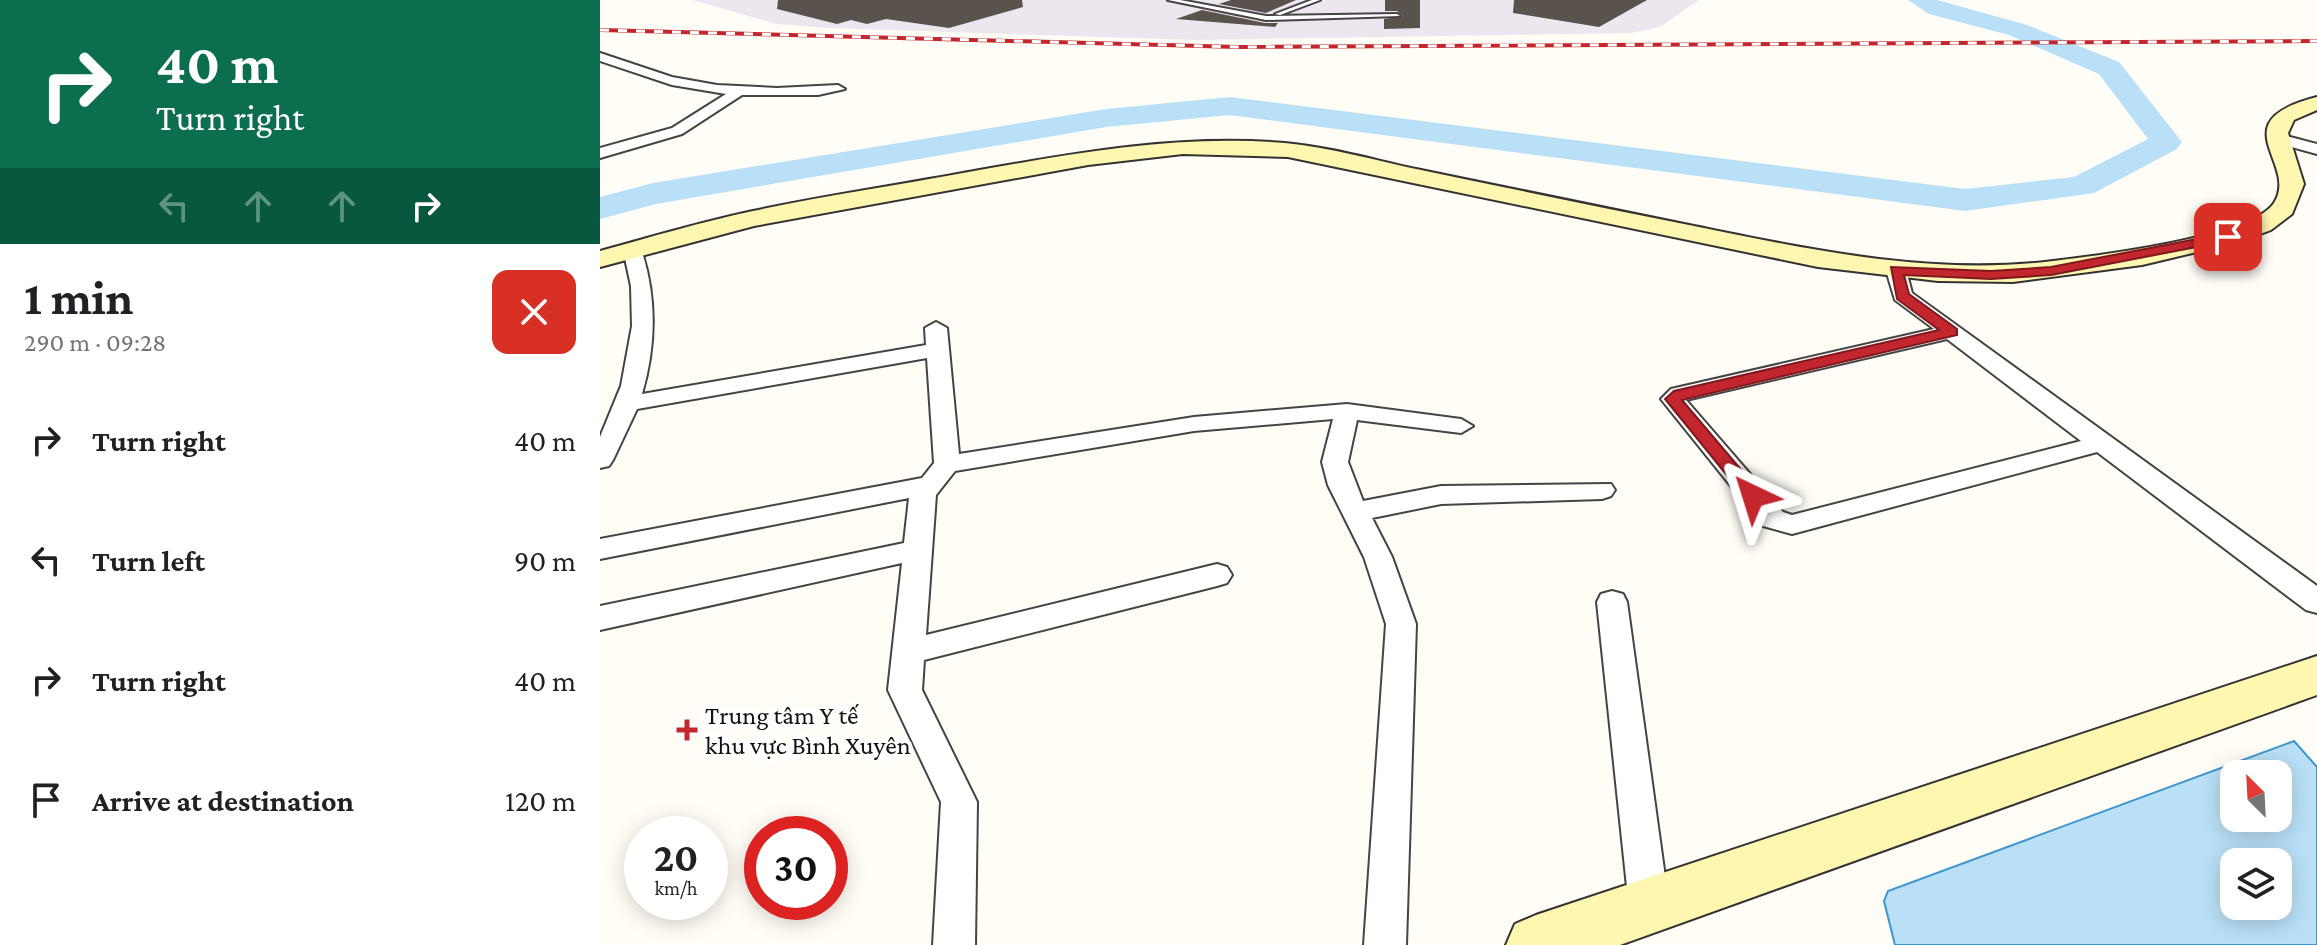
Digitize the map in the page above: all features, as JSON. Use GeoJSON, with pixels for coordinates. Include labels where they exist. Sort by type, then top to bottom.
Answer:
{"type":"FeatureCollection","features":[{"type":"Feature","properties":{"kind":"street"},"geometry":{"type":"LineString","coordinates":[[600,57],[626,61],[676,82],[737,93],[838,89]]}},
{"type":"Feature","properties":{"kind":"street"},"geometry":{"type":"LineString","coordinates":[[600,153],[677,131],[737,93]]}},
{"type":"Feature","properties":{"kind":"street"},"geometry":{"type":"LineString","coordinates":[[600,259],[752,219],[1088,158],[1131,151],[1222,147],[1315,155],[1794,255],[1896,270],[1991,275],[2051,271],[2228,237],[2260,227],[2280,214],[2292,184],[2275,138],[2278,124],[2289,113],[2317,103]]}},
{"type":"Feature","properties":{"kind":"street"},"geometry":{"type":"LineString","coordinates":[[2275,138],[2317,149]]}},
{"type":"Feature","properties":{"kind":"street"},"geometry":{"type":"LineString","coordinates":[[600,460],[627,404],[638,355],[643,305],[632,249]]}},
{"type":"Feature","properties":{"kind":"street"},"geometry":{"type":"LineString","coordinates":[[1896,270],[1902,296],[2317,602]]}},
{"type":"Feature","properties":{"kind":"street"},"geometry":{"type":"LineString","coordinates":[[1951,332],[1679,394],[1673,399],[1773,519],[1792,525],[2102,443]]}},
{"type":"Feature","properties":{"kind":"street"},"geometry":{"type":"LineString","coordinates":[[627,404],[937,339],[938,474],[923,494],[905,690],[959,802],[954,945]]}},
{"type":"Feature","properties":{"kind":"street"},"geometry":{"type":"LineString","coordinates":[[1347,411],[1335,462],[1341,485],[1378,557],[1401,624],[1385,945]]}},
{"type":"Feature","properties":{"kind":"street"},"geometry":{"type":"LineString","coordinates":[[600,549],[938,474],[1194,424],[1347,411],[1461,426]]}},
{"type":"Feature","properties":{"kind":"street"},"geometry":{"type":"LineString","coordinates":[[1355,512],[1441,495],[1602,490]]}},
{"type":"Feature","properties":{"kind":"street"},"geometry":{"type":"LineString","coordinates":[[600,618],[917,550]]}},
{"type":"Feature","properties":{"kind":"street"},"geometry":{"type":"LineString","coordinates":[[908,652],[1217,575]]}},
{"type":"Feature","properties":{"kind":"street"},"geometry":{"type":"LineString","coordinates":[[1612,602],[1619,681],[1636,788],[1649,906]]}},
{"type":"Feature","properties":{"kind":"street"},"geometry":{"type":"LineString","coordinates":[[1536,945],[2317,675]]}},
{"type":"Feature","properties":{"kind":"lane"},"geometry":{"type":"LineString","coordinates":[[1171,0],[1266,18],[1397,16]]}},
{"type":"Feature","properties":{"kind":"lane"},"geometry":{"type":"LineString","coordinates":[[1206,7],[1227,0]]}},
{"type":"Feature","properties":{"kind":"lane"},"geometry":{"type":"LineString","coordinates":[[1266,18],[1317,0]]}},
{"type":"Feature","properties":{"kind":"shaded area"},"geometry":{"type":"Polygon","coordinates":[[[692,0],[1699,0],[1660,27],[1631,33],[1194,40],[826,28],[776,24],[692,0]]]}},
{"type":"Feature","properties":{"kind":"water"},"geometry":{"type":"Polygon","coordinates":[[[2294,741],[2317,767],[2317,945],[1895,945],[1884,901],[1888,891],[2220,768],[2220,832],[2292,832],[2292,760],[2243,760],[2294,741]]]}},
{"type":"Feature","properties":{"kind":"building"},"geometry":{"type":"Polygon","coordinates":[[[778,0],[1022,0],[1023,7],[949,28],[886,19],[867,24],[851,20],[837,24],[777,9],[778,0]]]}},
{"type":"Feature","properties":{"kind":"building"},"geometry":{"type":"Polygon","coordinates":[[[1231,0],[1296,0],[1266,13],[1219,4],[1231,0]]]}},
{"type":"Feature","properties":{"kind":"building"},"geometry":{"type":"Polygon","coordinates":[[[1385,0],[1420,0],[1420,28],[1384,29],[1384,19],[1403,16],[1397,11],[1385,11],[1385,0]]]}},
{"type":"Feature","properties":{"kind":"building"},"geometry":{"type":"Polygon","coordinates":[[[1514,0],[1647,0],[1599,27],[1513,13],[1514,0]]]}},
{"type":"Feature","properties":{"kind":"building"},"geometry":{"type":"Polygon","coordinates":[[[1202,10],[1278,23],[1275,27],[1176,19],[1202,10]]]}},
{"type":"Feature","properties":{"kind":"waterway"},"geometry":{"type":"LineString","coordinates":[[600,208],[653,194],[1106,118],[1230,106],[1965,200],[2082,186],[2166,142],[2109,68],[2018,30],[1937,9],[1919,0]]}},
{"type":"Feature","properties":{"kind":"railway"},"geometry":{"type":"LineString","coordinates":[[600,30],[1238,47],[2317,41]]}},
{"type":"Feature","properties":{"kind":"place","name":"Trung tâm Y tế khu vực Bình Xuyên"},"geometry":{"type":"Point","coordinates":[687,730]}},
{"type":"Feature","properties":{"kind":"route"},"geometry":{"type":"LineString","coordinates":[[1753,496],[1673,399],[1679,394],[1951,332],[1902,296],[1896,270],[1991,275],[2051,271],[2228,237]]}}]}
